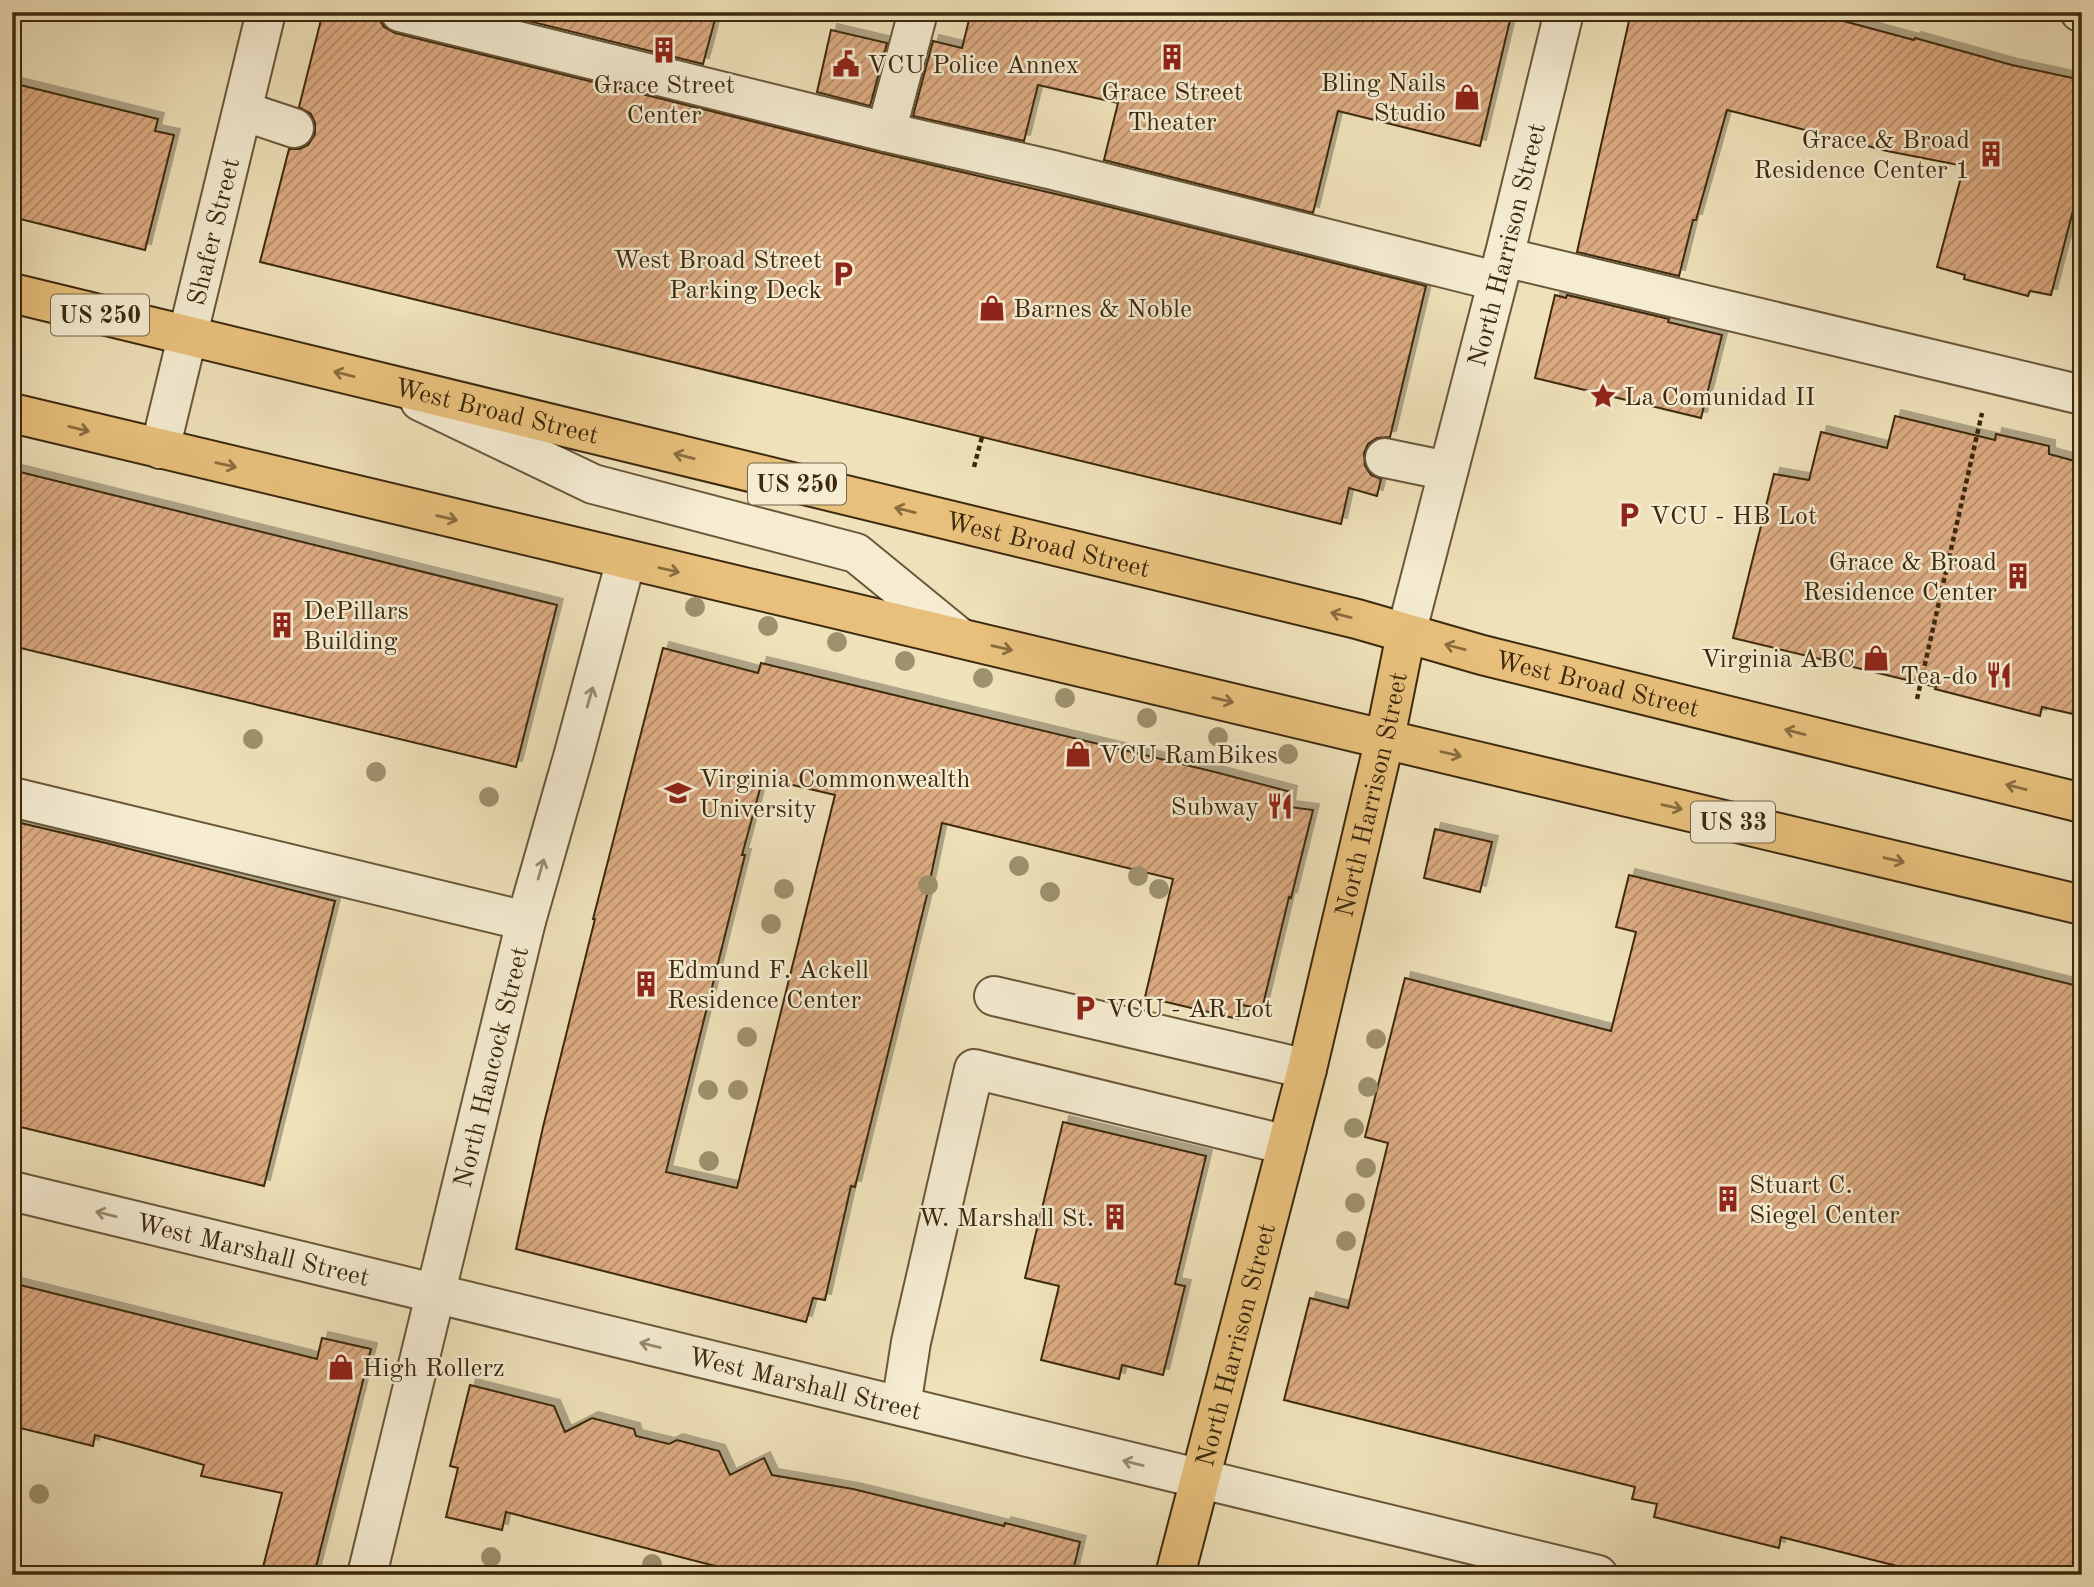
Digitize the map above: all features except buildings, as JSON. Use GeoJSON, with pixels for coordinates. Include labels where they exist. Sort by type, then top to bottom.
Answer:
{"type":"FeatureCollection","features":[{"type":"Feature","properties":{"kind":"main road","name":"West Broad Street"},"geometry":{"type":"LineString","coordinates":[[12,293],[1344,615],[1406,634],[2082,803]]}},
{"type":"Feature","properties":{"kind":"main road"},"geometry":{"type":"LineString","coordinates":[[12,412],[626,560],[1385,738]]}},
{"type":"Feature","properties":{"kind":"main road","name":"North Harrison Street"},"geometry":{"type":"LineString","coordinates":[[1175,1575],[1307,1069],[1385,738],[1406,634]]}},
{"type":"Feature","properties":{"kind":"main road","name":"US 33"},"geometry":{"type":"LineString","coordinates":[[1385,738],[2082,905]]}},
{"type":"Feature","properties":{"kind":"street","name":"Shafer Street"},"geometry":{"type":"LineString","coordinates":[[160,449],[266,12]]}},
{"type":"Feature","properties":{"kind":"street"},"geometry":{"type":"LineString","coordinates":[[400,12],[886,132],[2082,396]]}},
{"type":"Feature","properties":{"kind":"street"},"geometry":{"type":"LineString","coordinates":[[886,132],[918,12]]}},
{"type":"Feature","properties":{"kind":"street","name":"North Harrison Street"},"geometry":{"type":"LineString","coordinates":[[1406,634],[1564,12]]}},
{"type":"Feature","properties":{"kind":"street"},"geometry":{"type":"LineString","coordinates":[[243,111],[294,128]]}},
{"type":"Feature","properties":{"kind":"street"},"geometry":{"type":"LineString","coordinates":[[386,384],[593,484],[856,553],[960,638]]}},
{"type":"Feature","properties":{"kind":"street"},"geometry":{"type":"LineString","coordinates":[[1385,458],[1448,471]]}},
{"type":"Feature","properties":{"kind":"street","name":"North Hancock Street"},"geometry":{"type":"LineString","coordinates":[[368,1575],[526,921],[626,560]]}},
{"type":"Feature","properties":{"kind":"street"},"geometry":{"type":"LineString","coordinates":[[12,797],[526,921]]}},
{"type":"Feature","properties":{"kind":"street"},"geometry":{"type":"LineString","coordinates":[[994,996],[1307,1069]]}},
{"type":"Feature","properties":{"kind":"street"},"geometry":{"type":"LineString","coordinates":[[901,1406],[911,1342],[974,1069],[1287,1145]]}},
{"type":"Feature","properties":{"kind":"street","name":"West Marshall Street"},"geometry":{"type":"LineString","coordinates":[[12,1191],[1598,1575]]}},
{"type":"Feature","properties":{"kind":"path"},"geometry":{"type":"LineString","coordinates":[[1916,699],[1991,374]]}},
{"type":"Feature","properties":{"kind":"path"},"geometry":{"type":"LineString","coordinates":[[974,467],[982,437]]}},
{"type":"Feature","properties":{"kind":"place","name":"Grace Street Center"},"geometry":{"type":"Point","coordinates":[664,50]}},
{"type":"Feature","properties":{"kind":"place","name":"Grace Street Theater"},"geometry":{"type":"Point","coordinates":[1172,57]}},
{"type":"Feature","properties":{"kind":"place","name":"VCU Police Annex"},"geometry":{"type":"Point","coordinates":[846,64]}},
{"type":"Feature","properties":{"kind":"place","name":"Bling Nails Studio"},"geometry":{"type":"Point","coordinates":[1467,97]}},
{"type":"Feature","properties":{"kind":"place","name":"Grace & Broad Residence Center 1"},"geometry":{"type":"Point","coordinates":[1991,154]}},
{"type":"Feature","properties":{"kind":"place","name":"West Broad Street Parking Deck"},"geometry":{"type":"Point","coordinates":[843,274]}},
{"type":"Feature","properties":{"kind":"place","name":"Barnes & Noble"},"geometry":{"type":"Point","coordinates":[992,308]}},
{"type":"Feature","properties":{"kind":"place","name":"La Comunidad II"},"geometry":{"type":"Point","coordinates":[1603,396]}},
{"type":"Feature","properties":{"kind":"place","name":"VCU - HB Lot"},"geometry":{"type":"Point","coordinates":[1629,515]}},
{"type":"Feature","properties":{"kind":"place","name":"Grace & Broad Residence Center"},"geometry":{"type":"Point","coordinates":[2018,576]}},
{"type":"Feature","properties":{"kind":"place","name":"DePillars Building"},"geometry":{"type":"Point","coordinates":[282,625]}},
{"type":"Feature","properties":{"kind":"place","name":"Virginia ABC"},"geometry":{"type":"Point","coordinates":[1876,658]}},
{"type":"Feature","properties":{"kind":"place","name":"Tea-do"},"geometry":{"type":"Point","coordinates":[1999,675]}},
{"type":"Feature","properties":{"kind":"place","name":"VCU RamBikes"},"geometry":{"type":"Point","coordinates":[1078,754]}},
{"type":"Feature","properties":{"kind":"place","name":"Virginia Commonwealth University"},"geometry":{"type":"Point","coordinates":[678,793]}},
{"type":"Feature","properties":{"kind":"place","name":"Subway"},"geometry":{"type":"Point","coordinates":[1280,806]}},
{"type":"Feature","properties":{"kind":"place","name":"Edmund F. Ackell Residence Center"},"geometry":{"type":"Point","coordinates":[646,984]}},
{"type":"Feature","properties":{"kind":"place","name":"VCU - AR Lot"},"geometry":{"type":"Point","coordinates":[1085,1008]}},
{"type":"Feature","properties":{"kind":"place","name":"Stuart C. Siegel Center"},"geometry":{"type":"Point","coordinates":[1728,1199]}},
{"type":"Feature","properties":{"kind":"place","name":"W. Marshall St."},"geometry":{"type":"Point","coordinates":[1115,1217]}},
{"type":"Feature","properties":{"kind":"place","name":"High Rollerz"},"geometry":{"type":"Point","coordinates":[341,1367]}}]}
